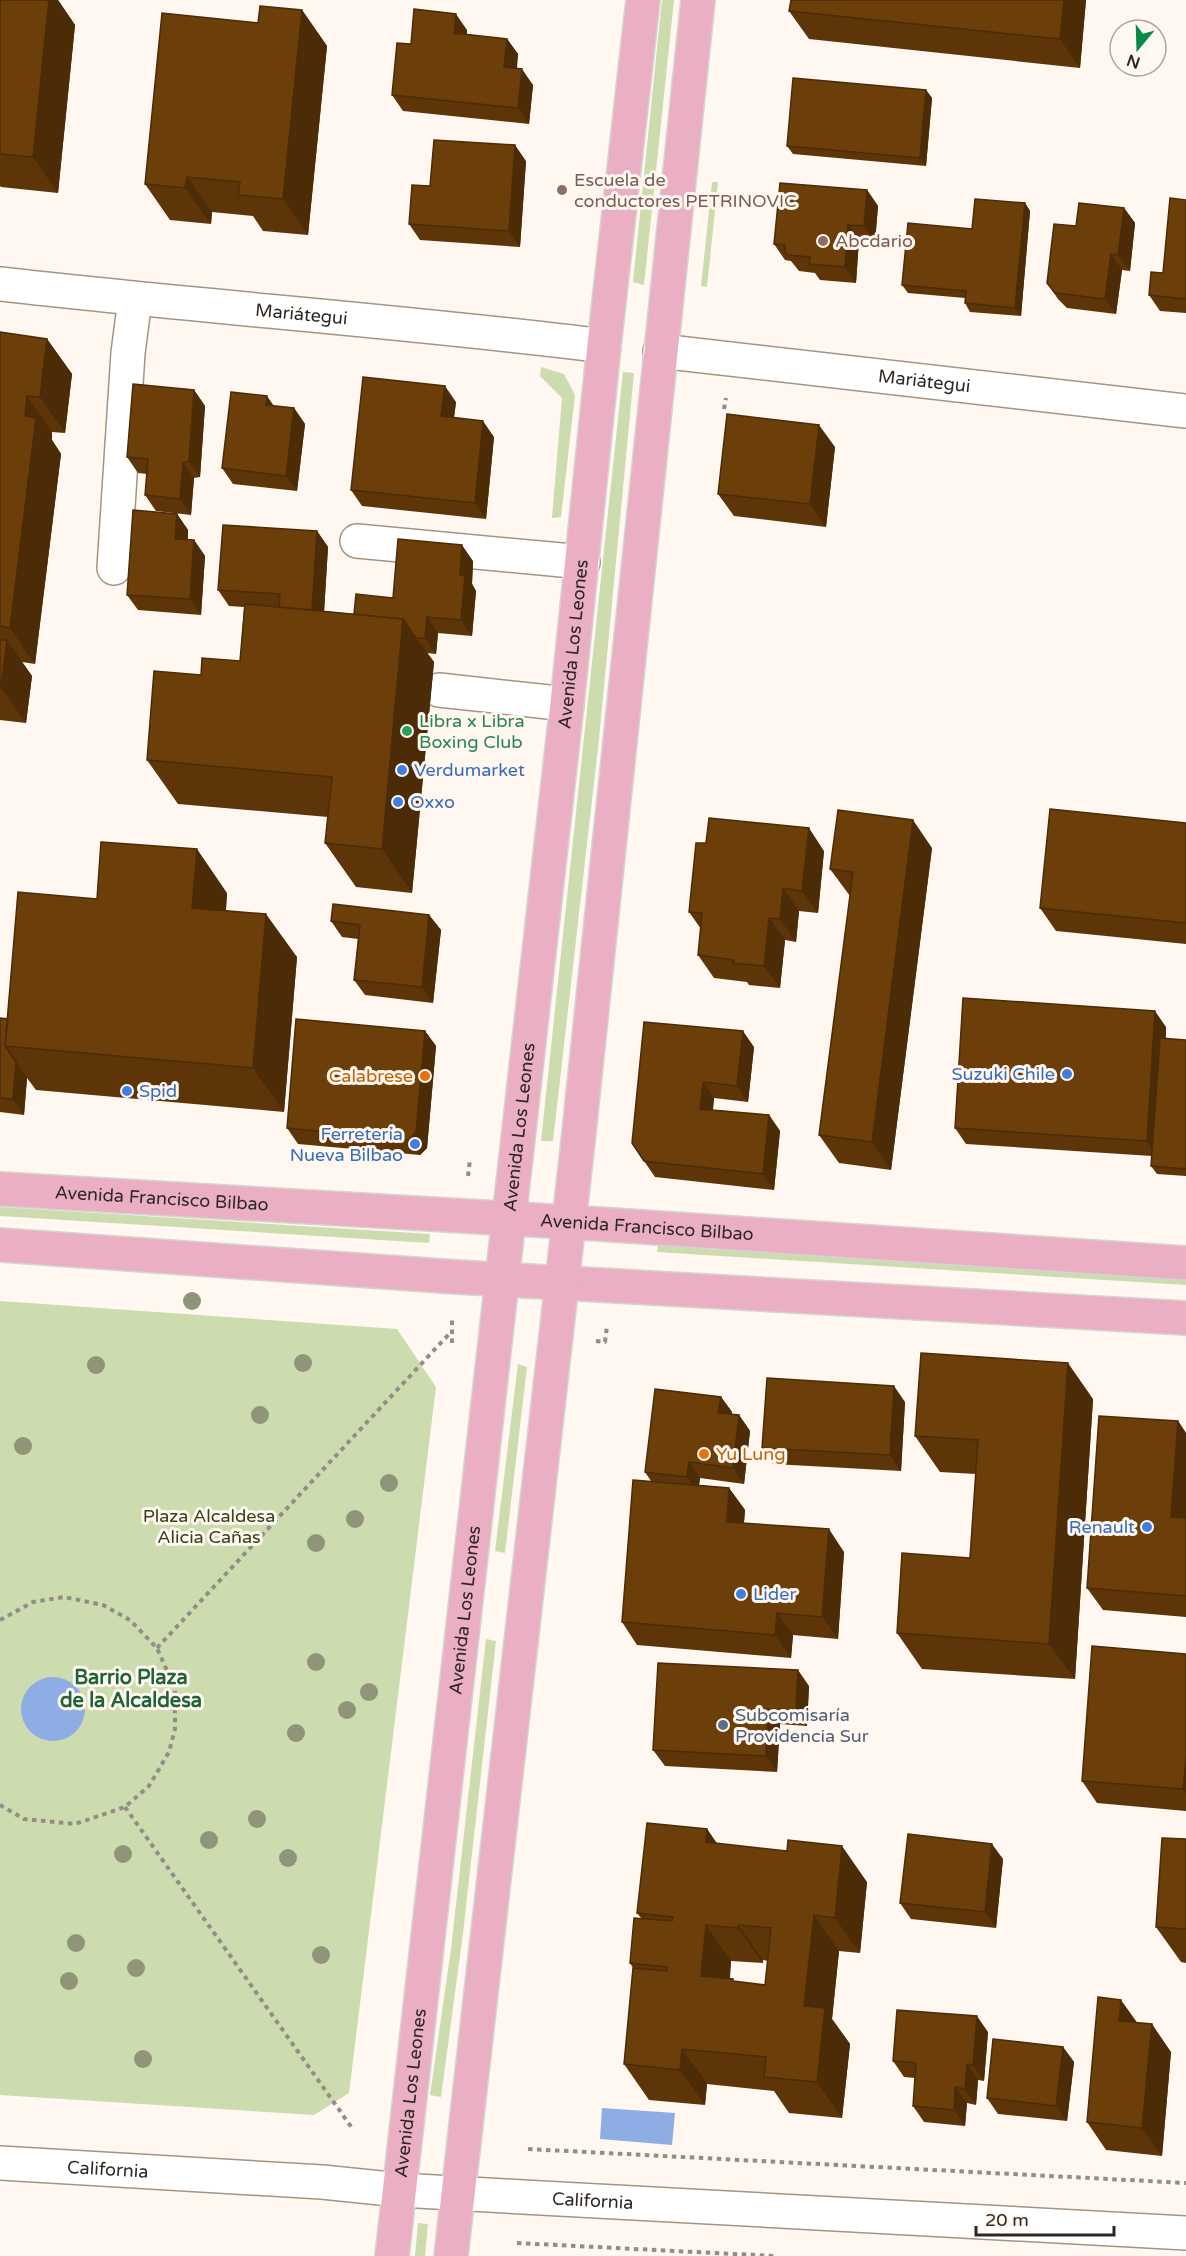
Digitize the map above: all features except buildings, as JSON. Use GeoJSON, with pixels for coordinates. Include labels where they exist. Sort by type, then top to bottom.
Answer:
{"type":"FeatureCollection","features":[{"type":"Feature","properties":{"kind":"main road","name":"Avenida Los Leones"},"geometry":{"type":"LineString","coordinates":[[392,2256],[583,562],[604,346],[643,0]]}},
{"type":"Feature","properties":{"kind":"main road"},"geometry":{"type":"LineString","coordinates":[[451,2256],[568,1222],[698,0]]}},
{"type":"Feature","properties":{"kind":"main road","name":"Avenida Francisco Bilbao"},"geometry":{"type":"LineString","coordinates":[[0,1189],[510,1218],[1186,1263]]}},
{"type":"Feature","properties":{"kind":"main road"},"geometry":{"type":"LineString","coordinates":[[0,1245],[502,1279],[1186,1318]]}},
{"type":"Feature","properties":{"kind":"street","name":"Mariátegui"},"geometry":{"type":"LineString","coordinates":[[0,284],[534,337],[604,346]]}},
{"type":"Feature","properties":{"kind":"street"},"geometry":{"type":"LineString","coordinates":[[114,568],[128,353],[135,299]]}},
{"type":"Feature","properties":{"kind":"street","name":"Mariátegui"},"geometry":{"type":"LineString","coordinates":[[660,351],[1186,411]]}},
{"type":"Feature","properties":{"kind":"street"},"geometry":{"type":"LineString","coordinates":[[357,541],[583,562]]}},
{"type":"Feature","properties":{"kind":"street"},"geometry":{"type":"LineString","coordinates":[[439,690],[567,704]]}},
{"type":"Feature","properties":{"kind":"street","name":"California"},"geometry":{"type":"LineString","coordinates":[[0,2163],[321,2182],[400,2190],[1186,2233]]}},
{"type":"Feature","properties":{"kind":"path"},"geometry":{"type":"LineString","coordinates":[[157,1648],[450,1333]]}},
{"type":"Feature","properties":{"kind":"path"},"geometry":{"type":"LineString","coordinates":[[0,1620],[33,1602],[64,1597],[103,1605],[130,1620],[157,1648],[175,1689],[175,1729],[169,1752],[149,1786],[125,1807],[75,1824],[24,1819],[0,1805]]}},
{"type":"Feature","properties":{"kind":"path"},"geometry":{"type":"LineString","coordinates":[[125,1807],[352,2128]]}},
{"type":"Feature","properties":{"kind":"path"},"geometry":{"type":"LineString","coordinates":[[528,2149],[1186,2183]]}},
{"type":"Feature","properties":{"kind":"path"},"geometry":{"type":"LineString","coordinates":[[517,2243],[774,2256]]}},
{"type":"Feature","properties":{"kind":"green space"},"geometry":{"type":"Polygon","coordinates":[[[662,0],[674,0],[644,285],[633,282],[662,0]]]}},
{"type":"Feature","properties":{"kind":"green space"},"geometry":{"type":"Polygon","coordinates":[[[712,182],[718,182],[707,287],[701,286],[712,182]]]}},
{"type":"Feature","properties":{"kind":"green space"},"geometry":{"type":"Polygon","coordinates":[[[541,367],[564,374],[575,395],[561,517],[552,518],[562,398],[540,376],[541,367]]]}},
{"type":"Feature","properties":{"kind":"green space"},"geometry":{"type":"Polygon","coordinates":[[[623,372],[634,373],[599,739],[553,1141],[541,1141],[623,372]]]}},
{"type":"Feature","properties":{"kind":"green space"},"geometry":{"type":"Polygon","coordinates":[[[0,1207],[430,1234],[429,1243],[0,1216],[0,1207]]]}},
{"type":"Feature","properties":{"kind":"green space"},"geometry":{"type":"Polygon","coordinates":[[[658,1245],[1186,1277],[1186,1285],[657,1252],[658,1245]]]}},
{"type":"Feature","properties":{"kind":"green space","name":"Plaza Alcaldesa Alicia Cañas"},"geometry":{"type":"Polygon","coordinates":[[[0,1301],[397,1329],[436,1387],[349,2093],[314,2115],[0,2095],[0,1301]]]}},
{"type":"Feature","properties":{"kind":"green space"},"geometry":{"type":"Polygon","coordinates":[[[518,1364],[527,1367],[505,1553],[495,1551],[518,1364]]]}},
{"type":"Feature","properties":{"kind":"green space"},"geometry":{"type":"Polygon","coordinates":[[[486,1639],[496,1641],[463,1933],[441,2097],[430,2095],[451,1949],[486,1639]]]}},
{"type":"Feature","properties":{"kind":"green space"},"geometry":{"type":"Polygon","coordinates":[[[418,2223],[428,2224],[425,2256],[415,2256],[418,2223]]]}},
{"type":"Feature","properties":{"kind":"water"},"geometry":{"type":"Polygon","coordinates":[[[47,1677],[59,1677],[76,1686],[83,1697],[85,1709],[83,1721],[76,1732],[59,1741],[47,1741],[35,1736],[26,1727],[21,1715],[21,1703],[26,1691],[35,1682],[47,1677]]]}},
{"type":"Feature","properties":{"kind":"water"},"geometry":{"type":"Polygon","coordinates":[[[602,2108],[675,2113],[672,2145],[600,2139],[602,2108]]]}},
{"type":"Feature","properties":{"kind":"place","name":"Escuela de conductores PETRINOVIC"},"geometry":{"type":"Point","coordinates":[562,190]}},
{"type":"Feature","properties":{"kind":"place","name":"Abcdario"},"geometry":{"type":"Point","coordinates":[823,241]}},
{"type":"Feature","properties":{"kind":"place","name":"Libra x Libra Boxing Club"},"geometry":{"type":"Point","coordinates":[407,731]}},
{"type":"Feature","properties":{"kind":"place","name":"Verdumarket"},"geometry":{"type":"Point","coordinates":[402,770]}},
{"type":"Feature","properties":{"kind":"place","name":"Oxxo"},"geometry":{"type":"Point","coordinates":[398,802]}},
{"type":"Feature","properties":{"kind":"place","name":"Suzuki Chile"},"geometry":{"type":"Point","coordinates":[1067,1074]}},
{"type":"Feature","properties":{"kind":"place","name":"Calabrese"},"geometry":{"type":"Point","coordinates":[425,1076]}},
{"type":"Feature","properties":{"kind":"place","name":"Spid"},"geometry":{"type":"Point","coordinates":[127,1091]}},
{"type":"Feature","properties":{"kind":"place","name":"Ferretería Nueva Bilbao"},"geometry":{"type":"Point","coordinates":[415,1144]}},
{"type":"Feature","properties":{"kind":"place","name":"Yu Lung"},"geometry":{"type":"Point","coordinates":[704,1454]}},
{"type":"Feature","properties":{"kind":"place","name":"Renault"},"geometry":{"type":"Point","coordinates":[1147,1527]}},
{"type":"Feature","properties":{"kind":"place","name":"Lider"},"geometry":{"type":"Point","coordinates":[741,1594]}},
{"type":"Feature","properties":{"kind":"place","name":"Subcomisaría Providencia Sur"},"geometry":{"type":"Point","coordinates":[723,1725]}},
{"type":"Feature","properties":{"kind":"district","name":"Barrio Plaza de la Alcaldesa"},"geometry":{"type":"Point","coordinates":[131,1688]}}]}
